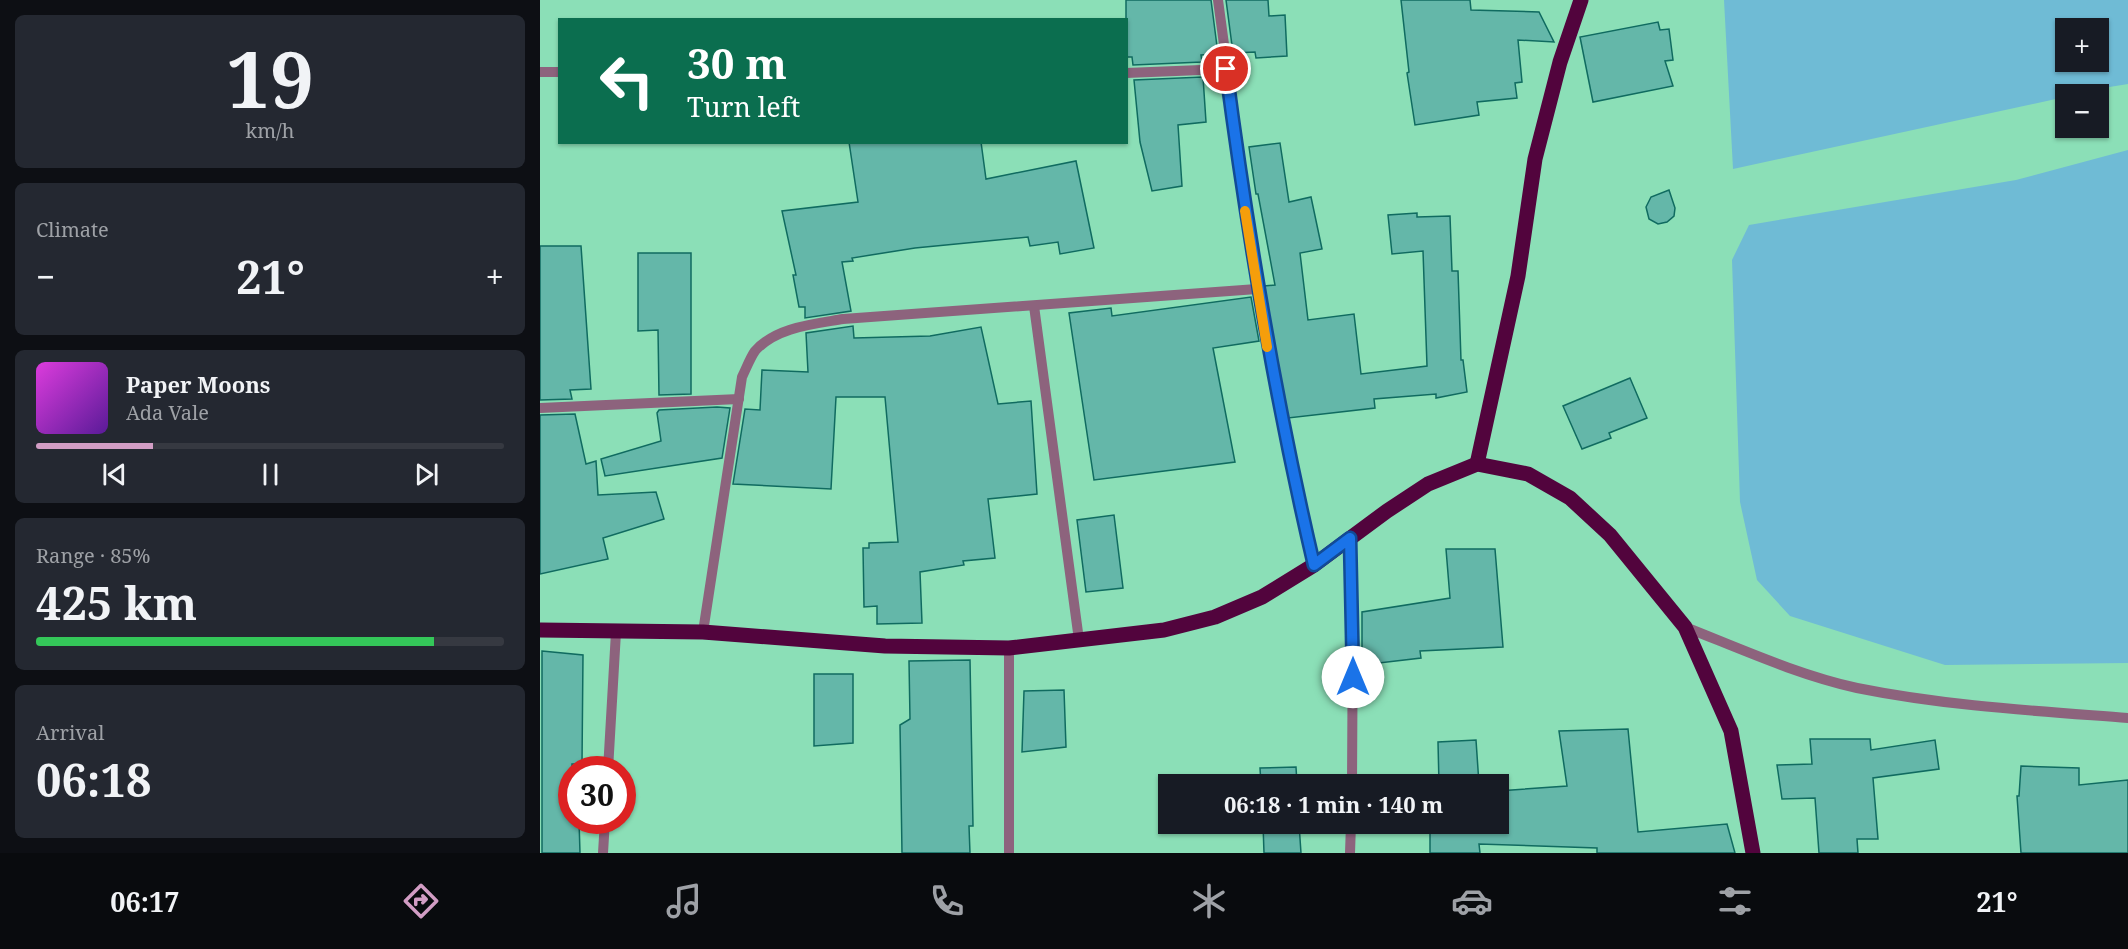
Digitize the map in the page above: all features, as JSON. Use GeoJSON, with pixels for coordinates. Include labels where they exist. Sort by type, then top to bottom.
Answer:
{"type":"FeatureCollection","features":[{"type":"Feature","properties":{"kind":"main road"},"geometry":{"type":"LineString","coordinates":[[1477,464],[1518,276],[1535,159],[1560,62],[1581,0]]}},
{"type":"Feature","properties":{"kind":"main road"},"geometry":{"type":"LineString","coordinates":[[540,630],[704,632],[885,646],[1009,648],[1164,630],[1215,617],[1262,597],[1314,565],[1428,484],[1477,464],[1528,474],[1570,498],[1610,535],[1685,627],[1731,731],[1754,853]]}},
{"type":"Feature","properties":{"kind":"street"},"geometry":{"type":"LineString","coordinates":[[1218,0],[1257,288],[1283,430],[1314,565]]}},
{"type":"Feature","properties":{"kind":"street"},"geometry":{"type":"LineString","coordinates":[[1128,73],[1226,69]]}},
{"type":"Feature","properties":{"kind":"street"},"geometry":{"type":"LineString","coordinates":[[540,72],[558,72]]}},
{"type":"Feature","properties":{"kind":"street"},"geometry":{"type":"LineString","coordinates":[[704,632],[742,377],[755,351],[777,334],[805,325],[843,319],[1257,288]]}},
{"type":"Feature","properties":{"kind":"street"},"geometry":{"type":"LineString","coordinates":[[1034,306],[1079,640]]}},
{"type":"Feature","properties":{"kind":"street"},"geometry":{"type":"LineString","coordinates":[[540,408],[739,399]]}},
{"type":"Feature","properties":{"kind":"street"},"geometry":{"type":"LineString","coordinates":[[1350,538],[1353,605],[1352,774]]}},
{"type":"Feature","properties":{"kind":"street"},"geometry":{"type":"LineString","coordinates":[[1685,627],[1769,660],[1855,687],[1967,706],[2128,718]]}},
{"type":"Feature","properties":{"kind":"street"},"geometry":{"type":"LineString","coordinates":[[609,756],[616,632]]}},
{"type":"Feature","properties":{"kind":"street"},"geometry":{"type":"LineString","coordinates":[[1009,648],[1009,853]]}},
{"type":"Feature","properties":{"kind":"street"},"geometry":{"type":"LineString","coordinates":[[603,853],[604,834]]}},
{"type":"Feature","properties":{"kind":"street"},"geometry":{"type":"LineString","coordinates":[[1350,853],[1351,834]]}},
{"type":"Feature","properties":{"kind":"water"},"geometry":{"type":"Polygon","coordinates":[[[1724,0],[2128,0],[2128,84],[2109,87],[2109,84],[2055,84],[2055,99],[1733,169],[1724,0]]]}},
{"type":"Feature","properties":{"kind":"water"},"geometry":{"type":"Polygon","coordinates":[[[2128,150],[2128,663],[1945,665],[1790,616],[1757,580],[1740,502],[1732,260],[1749,225],[2016,180],[2128,150]]]}},
{"type":"Feature","properties":{"kind":"building"},"geometry":{"type":"Polygon","coordinates":[[[1126,0],[1211,0],[1218,54],[1201,55],[1202,62],[1133,65],[1132,57],[1128,57],[1128,18],[1126,18],[1126,0]]]}},
{"type":"Feature","properties":{"kind":"building"},"geometry":{"type":"Polygon","coordinates":[[[1226,0],[1268,0],[1269,16],[1285,15],[1287,56],[1256,58],[1255,52],[1233,53],[1226,0]]]}},
{"type":"Feature","properties":{"kind":"building"},"geometry":{"type":"Polygon","coordinates":[[[1401,0],[1470,0],[1471,10],[1539,12],[1554,42],[1518,40],[1522,82],[1515,83],[1517,98],[1477,102],[1479,115],[1415,125],[1407,73],[1409,72],[1401,0]]]}},
{"type":"Feature","properties":{"kind":"building"},"geometry":{"type":"Polygon","coordinates":[[[1658,22],[1660,30],[1669,29],[1673,60],[1665,61],[1673,86],[1593,102],[1580,37],[1658,22]]]}},
{"type":"Feature","properties":{"kind":"building"},"geometry":{"type":"Polygon","coordinates":[[[1203,77],[1206,122],[1178,125],[1182,186],[1152,191],[1140,142],[1134,80],[1203,77]]]}},
{"type":"Feature","properties":{"kind":"building"},"geometry":{"type":"Polygon","coordinates":[[[1280,143],[1289,202],[1311,197],[1322,249],[1300,253],[1308,320],[1354,314],[1361,374],[1427,366],[1423,251],[1392,254],[1388,215],[1417,213],[1417,217],[1450,216],[1452,271],[1458,271],[1461,360],[1463,360],[1467,392],[1436,398],[1436,394],[1374,399],[1375,408],[1288,418],[1264,286],[1275,285],[1258,194],[1256,194],[1249,147],[1280,143]]]}},
{"type":"Feature","properties":{"kind":"building"},"geometry":{"type":"Polygon","coordinates":[[[849,144],[981,144],[986,179],[1076,161],[1094,248],[1060,254],[1058,242],[1030,246],[1028,237],[915,248],[852,258],[853,261],[842,262],[851,311],[805,318],[805,307],[799,307],[793,275],[796,275],[782,211],[858,202],[849,144]]]}},
{"type":"Feature","properties":{"kind":"building"},"geometry":{"type":"Polygon","coordinates":[[[1669,190],[1675,208],[1674,216],[1667,222],[1658,224],[1649,219],[1646,207],[1651,197],[1669,190]]]}},
{"type":"Feature","properties":{"kind":"building"},"geometry":{"type":"Polygon","coordinates":[[[540,246],[581,246],[591,389],[570,390],[572,399],[540,400],[540,246]]]}},
{"type":"Feature","properties":{"kind":"building"},"geometry":{"type":"Polygon","coordinates":[[[638,253],[691,253],[691,394],[659,395],[658,330],[638,331],[638,253]]]}},
{"type":"Feature","properties":{"kind":"building"},"geometry":{"type":"Polygon","coordinates":[[[1251,297],[1259,341],[1213,348],[1235,462],[1094,480],[1069,313],[1111,308],[1112,316],[1251,297]]]}},
{"type":"Feature","properties":{"kind":"building"},"geometry":{"type":"Polygon","coordinates":[[[853,326],[854,338],[930,336],[981,327],[998,404],[1031,401],[1037,494],[988,499],[995,558],[963,561],[964,565],[920,572],[922,623],[877,624],[877,606],[864,607],[863,548],[869,548],[869,543],[898,542],[885,397],[836,397],[831,489],[733,484],[745,409],[760,410],[762,370],[808,372],[806,333],[853,326]]]}},
{"type":"Feature","properties":{"kind":"building"},"geometry":{"type":"Polygon","coordinates":[[[1630,378],[1647,418],[1609,433],[1611,438],[1582,449],[1563,406],[1630,378]]]}},
{"type":"Feature","properties":{"kind":"building"},"geometry":{"type":"Polygon","coordinates":[[[730,408],[722,458],[605,476],[601,459],[661,441],[657,413],[659,410],[730,408]]]}},
{"type":"Feature","properties":{"kind":"building"},"geometry":{"type":"Polygon","coordinates":[[[575,414],[586,464],[596,461],[598,495],[656,492],[664,519],[603,538],[608,559],[540,574],[540,415],[575,414]]]}},
{"type":"Feature","properties":{"kind":"building"},"geometry":{"type":"Polygon","coordinates":[[[1114,515],[1123,588],[1086,592],[1077,520],[1114,515]]]}},
{"type":"Feature","properties":{"kind":"building"},"geometry":{"type":"Polygon","coordinates":[[[1446,549],[1495,549],[1503,647],[1420,651],[1421,658],[1362,665],[1362,612],[1450,598],[1446,549]]]}},
{"type":"Feature","properties":{"kind":"building"},"geometry":{"type":"Polygon","coordinates":[[[542,651],[583,655],[582,756],[558,756],[558,834],[579,834],[580,853],[542,853],[542,651]]]}},
{"type":"Feature","properties":{"kind":"building"},"geometry":{"type":"Polygon","coordinates":[[[970,660],[973,826],[969,826],[970,853],[902,853],[900,725],[910,719],[909,661],[970,660]]]}},
{"type":"Feature","properties":{"kind":"building"},"geometry":{"type":"Polygon","coordinates":[[[814,674],[853,674],[853,743],[814,746],[814,674]]]}},
{"type":"Feature","properties":{"kind":"building"},"geometry":{"type":"Polygon","coordinates":[[[1064,690],[1066,747],[1022,752],[1024,691],[1064,690]]]}},
{"type":"Feature","properties":{"kind":"building"},"geometry":{"type":"Polygon","coordinates":[[[1628,729],[1638,832],[1727,824],[1735,853],[1597,853],[1597,848],[1479,844],[1480,853],[1430,853],[1430,834],[1509,834],[1509,790],[1567,786],[1559,731],[1628,729]]]}},
{"type":"Feature","properties":{"kind":"building"},"geometry":{"type":"Polygon","coordinates":[[[1810,739],[1870,739],[1871,750],[1935,740],[1939,769],[1873,778],[1878,839],[1857,839],[1858,853],[1819,853],[1815,798],[1782,799],[1777,765],[1812,764],[1810,739]]]}},
{"type":"Feature","properties":{"kind":"building"},"geometry":{"type":"Polygon","coordinates":[[[1476,740],[1478,774],[1439,774],[1438,742],[1476,740]]]}},
{"type":"Feature","properties":{"kind":"building"},"geometry":{"type":"Polygon","coordinates":[[[2021,766],[2079,768],[2079,785],[2128,780],[2128,853],[2021,853],[2017,796],[2019,796],[2021,766]]]}},
{"type":"Feature","properties":{"kind":"building"},"geometry":{"type":"Polygon","coordinates":[[[1296,767],[1296,774],[1260,774],[1260,768],[1296,767]]]}},
{"type":"Feature","properties":{"kind":"building"},"geometry":{"type":"Polygon","coordinates":[[[1263,834],[1300,834],[1301,853],[1264,853],[1263,834]]]}},
{"type":"Feature","properties":{"kind":"slow traffic"},"geometry":{"type":"LineString","coordinates":[[1245,211],[1267,347]]}},
{"type":"Feature","properties":{"kind":"route"},"geometry":{"type":"LineString","coordinates":[[1226,69],[1257,288],[1283,430],[1314,565],[1350,538],[1353,677]]}}]}
